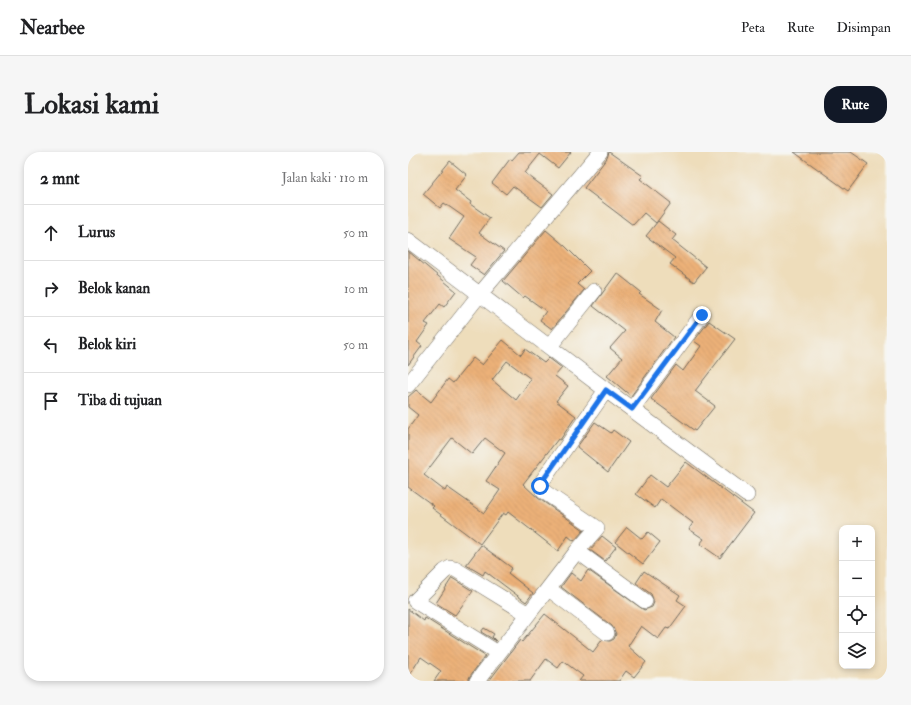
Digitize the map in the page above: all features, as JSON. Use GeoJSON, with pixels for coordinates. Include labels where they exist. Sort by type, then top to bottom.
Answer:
{"type":"FeatureCollection","features":[{"type":"Feature","properties":{"kind":"street"},"geometry":{"type":"LineString","coordinates":[[408,385],[480,294],[600,152]]}},
{"type":"Feature","properties":{"kind":"street"},"geometry":{"type":"LineString","coordinates":[[408,240],[747,495]]}},
{"type":"Feature","properties":{"kind":"street"},"geometry":{"type":"LineString","coordinates":[[550,346],[594,291]]}},
{"type":"Feature","properties":{"kind":"street"},"geometry":{"type":"LineString","coordinates":[[632,409],[702,315]]}},
{"type":"Feature","properties":{"kind":"street"},"geometry":{"type":"LineString","coordinates":[[477,681],[576,551],[596,528],[543,491],[541,483],[606,390]]}},
{"type":"Feature","properties":{"kind":"street"},"geometry":{"type":"LineString","coordinates":[[576,551],[644,601]]}},
{"type":"Feature","properties":{"kind":"street"},"geometry":{"type":"LineString","coordinates":[[498,653],[415,601],[445,571],[450,568],[455,569],[528,614]]}},
{"type":"Feature","properties":{"kind":"street"},"geometry":{"type":"LineString","coordinates":[[548,589],[608,633]]}},
{"type":"Feature","properties":{"kind":"building"},"geometry":{"type":"Polygon","coordinates":[[[519,152],[571,152],[558,168],[540,154],[525,173],[553,194],[542,207],[513,186],[506,194],[492,183],[510,159],[512,160],[519,152]]]}},
{"type":"Feature","properties":{"kind":"building"},"geometry":{"type":"Polygon","coordinates":[[[609,152],[643,176],[640,179],[671,203],[656,223],[644,213],[633,225],[584,188],[607,158],[609,152]]]}},
{"type":"Feature","properties":{"kind":"building"},"geometry":{"type":"Polygon","coordinates":[[[794,152],[851,152],[868,164],[848,191],[794,152]]]}},
{"type":"Feature","properties":{"kind":"building"},"geometry":{"type":"Polygon","coordinates":[[[450,161],[467,175],[455,190],[471,202],[470,204],[490,218],[479,233],[504,251],[484,275],[470,265],[476,257],[449,239],[464,217],[444,203],[440,208],[423,194],[450,161]]]}},
{"type":"Feature","properties":{"kind":"building"},"geometry":{"type":"Polygon","coordinates":[[[658,221],[676,235],[672,240],[706,267],[694,282],[670,264],[675,258],[646,236],[658,221]]]}},
{"type":"Feature","properties":{"kind":"building"},"geometry":{"type":"Polygon","coordinates":[[[546,230],[565,246],[590,271],[577,284],[584,290],[552,329],[540,320],[546,311],[525,296],[523,298],[503,281],[546,230]]]}},
{"type":"Feature","properties":{"kind":"building"},"geometry":{"type":"Polygon","coordinates":[[[408,251],[456,291],[444,307],[440,304],[425,323],[429,325],[417,342],[422,346],[408,365],[408,251]]]}},
{"type":"Feature","properties":{"kind":"building"},"geometry":{"type":"Polygon","coordinates":[[[617,273],[641,292],[639,294],[662,310],[655,322],[674,337],[631,396],[607,376],[622,358],[610,348],[625,331],[593,306],[617,273]]]}},
{"type":"Feature","properties":{"kind":"building"},"geometry":{"type":"Polygon","coordinates":[[[709,321],[735,339],[695,391],[715,406],[695,431],[651,399],[676,365],[683,371],[701,346],[694,341],[709,321]]]}},
{"type":"Feature","properties":{"kind":"building"},"geometry":{"type":"Polygon","coordinates":[[[503,340],[521,355],[525,349],[544,363],[549,358],[562,368],[555,376],[568,386],[556,401],[576,416],[560,440],[558,439],[523,484],[538,498],[584,530],[574,541],[568,536],[558,551],[508,512],[506,515],[503,513],[480,544],[432,508],[434,506],[408,487],[408,429],[418,415],[408,407],[408,397],[416,390],[431,402],[448,379],[453,383],[473,358],[482,365],[503,340]],[[507,361],[492,380],[516,400],[531,379],[507,361]],[[452,438],[424,475],[445,491],[447,487],[484,513],[500,490],[486,481],[505,453],[485,438],[472,454],[452,438]]]}},
{"type":"Feature","properties":{"kind":"building"},"geometry":{"type":"Polygon","coordinates":[[[595,422],[611,433],[613,430],[629,442],[608,472],[577,447],[595,422]]]}},
{"type":"Feature","properties":{"kind":"building"},"geometry":{"type":"Polygon","coordinates":[[[686,462],[754,513],[720,558],[700,544],[704,539],[689,529],[693,523],[661,499],[655,508],[636,494],[650,475],[666,487],[686,462]]]}},
{"type":"Feature","properties":{"kind":"building"},"geometry":{"type":"Polygon","coordinates":[[[627,527],[642,539],[648,532],[660,542],[643,564],[615,542],[627,527]]]}},
{"type":"Feature","properties":{"kind":"building"},"geometry":{"type":"Polygon","coordinates":[[[602,536],[616,547],[605,561],[590,550],[602,536]]]}},
{"type":"Feature","properties":{"kind":"building"},"geometry":{"type":"Polygon","coordinates":[[[481,545],[512,568],[508,573],[533,593],[526,602],[485,571],[483,575],[466,565],[481,545]]]}},
{"type":"Feature","properties":{"kind":"building"},"geometry":{"type":"Polygon","coordinates":[[[588,570],[644,610],[652,607],[654,602],[651,594],[636,583],[644,571],[680,595],[677,600],[686,606],[669,629],[666,628],[658,639],[641,626],[628,646],[646,662],[634,677],[626,671],[619,681],[579,681],[583,676],[563,661],[558,668],[546,659],[530,681],[489,681],[520,640],[522,642],[545,614],[593,652],[602,640],[610,641],[614,639],[616,634],[612,626],[561,587],[571,573],[581,581],[588,570]]]}},
{"type":"Feature","properties":{"kind":"building"},"geometry":{"type":"Polygon","coordinates":[[[452,578],[473,591],[455,615],[436,603],[452,578]]]}},
{"type":"Feature","properties":{"kind":"building"},"geometry":{"type":"Polygon","coordinates":[[[408,609],[424,621],[425,618],[485,656],[468,681],[434,681],[441,671],[421,657],[408,677],[408,609]]]}},
{"type":"Feature","properties":{"kind":"building"},"geometry":{"type":"Polygon","coordinates":[[[484,628],[494,634],[492,637],[496,641],[481,632],[484,628]]]}},
{"type":"Feature","properties":{"kind":"route"},"geometry":{"type":"LineString","coordinates":[[540,486],[606,390],[632,409],[702,315]]}}]}
